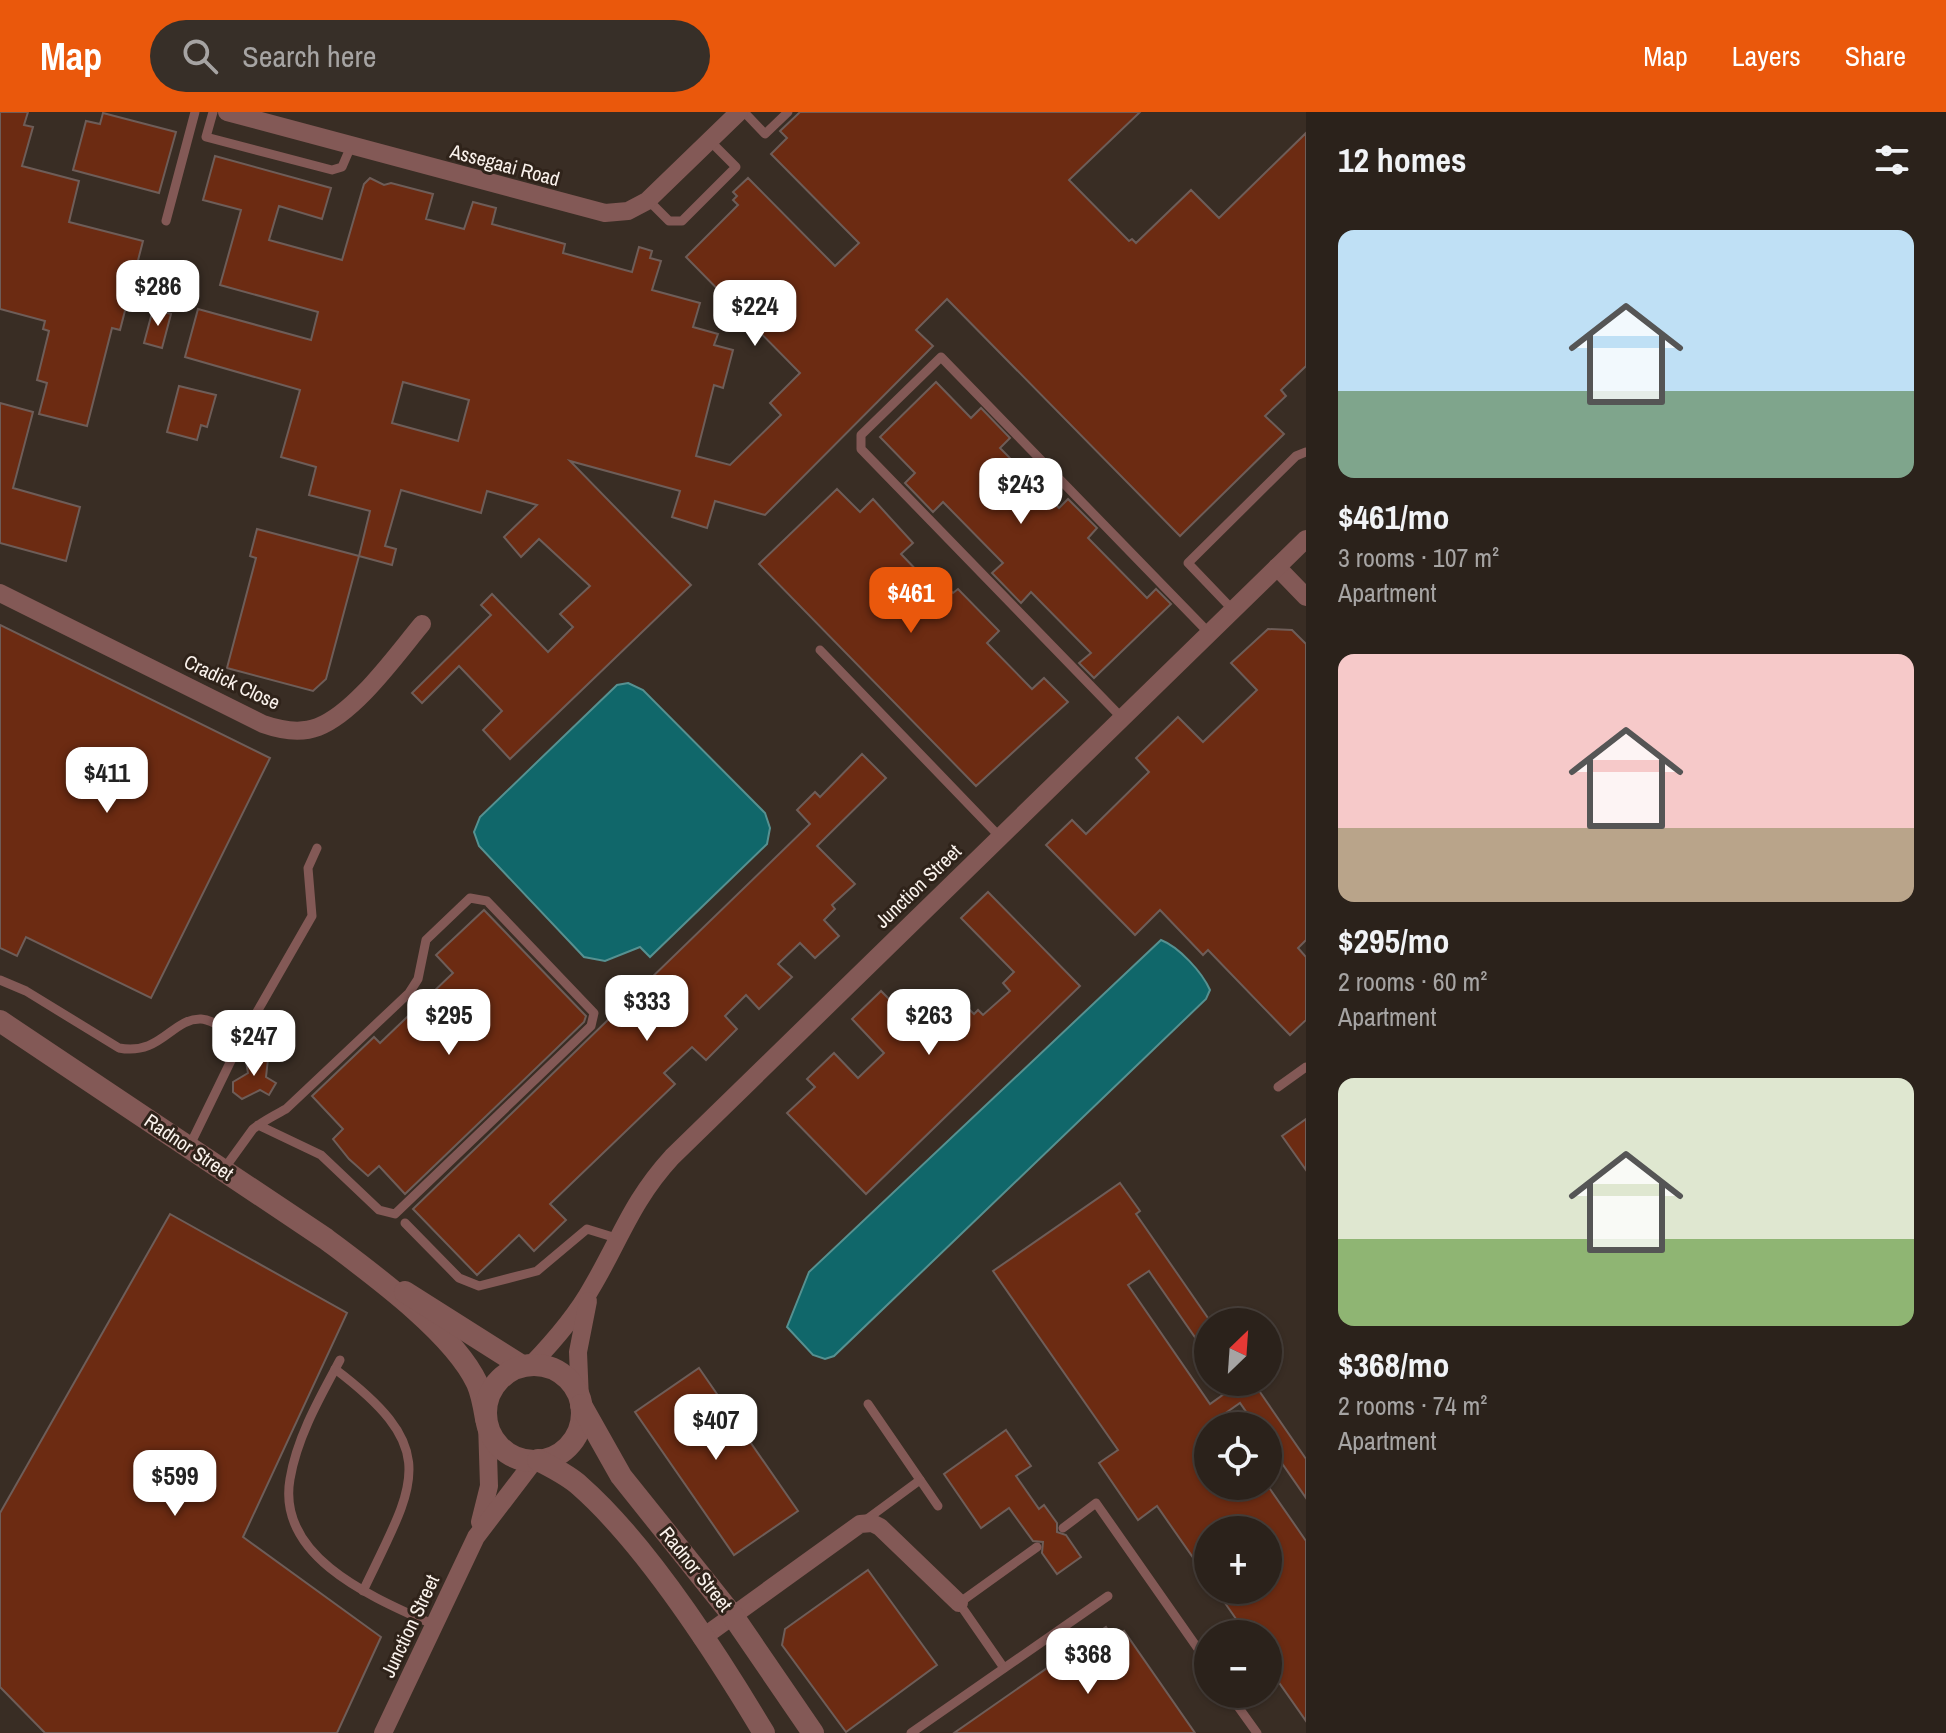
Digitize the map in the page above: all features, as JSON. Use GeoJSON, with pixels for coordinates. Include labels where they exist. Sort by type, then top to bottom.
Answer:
{"type":"FeatureCollection","features":[{"type":"Feature","properties":{"kind":"street","name":"Assegaai Road"},"geometry":{"type":"LineString","coordinates":[[227,112],[259,116],[351,146],[594,212],[628,211],[648,200],[741,112]]}},
{"type":"Feature","properties":{"kind":"street","name":"Junction Street"},"geometry":{"type":"LineString","coordinates":[[527,1365],[553,1342],[592,1287],[640,1195],[672,1157],[1306,539]]}},
{"type":"Feature","properties":{"kind":"street"},"geometry":{"type":"LineString","coordinates":[[1277,567],[1306,597]]}},
{"type":"Feature","properties":{"kind":"street","name":"Cradick Close"},"geometry":{"type":"LineString","coordinates":[[0,593],[263,724],[288,730],[317,727],[338,715],[381,673],[422,624]]}},
{"type":"Feature","properties":{"kind":"street","name":"Radnor Street"},"geometry":{"type":"LineString","coordinates":[[0,1021],[224,1170],[376,1276],[527,1365]]}},
{"type":"Feature","properties":{"kind":"street","name":"Radnor Street"},"geometry":{"type":"LineString","coordinates":[[376,1276],[442,1336],[465,1364],[476,1381],[486,1421]]}},
{"type":"Feature","properties":{"kind":"street","name":"Junction Street"},"geometry":{"type":"LineString","coordinates":[[580,1402],[578,1352],[592,1287]]}},
{"type":"Feature","properties":{"kind":"street"},"geometry":{"type":"LineString","coordinates":[[527,1365],[559,1372],[573,1386],[580,1402],[578,1430],[572,1442],[551,1458],[536,1460],[504,1450],[486,1421],[489,1396],[494,1385],[511,1370],[527,1365]]}},
{"type":"Feature","properties":{"kind":"street","name":"Radnor Street"},"geometry":{"type":"LineString","coordinates":[[580,1402],[621,1476],[733,1616],[813,1733]]}},
{"type":"Feature","properties":{"kind":"street","name":"Junction Street"},"geometry":{"type":"LineString","coordinates":[[383,1733],[476,1537],[489,1486],[486,1421]]}},
{"type":"Feature","properties":{"kind":"street","name":"Junction Street"},"geometry":{"type":"LineString","coordinates":[[476,1537],[536,1460]]}},
{"type":"Feature","properties":{"kind":"street","name":"Radnor Street"},"geometry":{"type":"LineString","coordinates":[[536,1460],[566,1476],[593,1498],[665,1586],[764,1733]]}},
{"type":"Feature","properties":{"kind":"street"},"geometry":{"type":"LineString","coordinates":[[702,1638],[860,1524],[872,1523],[880,1527],[959,1603]]}},
{"type":"Feature","properties":{"kind":"lane"},"geometry":{"type":"LineString","coordinates":[[166,221],[195,112]]}},
{"type":"Feature","properties":{"kind":"lane"},"geometry":{"type":"LineString","coordinates":[[213,112],[206,137],[332,170],[342,167],[351,146]]}},
{"type":"Feature","properties":{"kind":"lane"},"geometry":{"type":"LineString","coordinates":[[741,112],[765,134],[788,112]]}},
{"type":"Feature","properties":{"kind":"lane"},"geometry":{"type":"LineString","coordinates":[[648,200],[669,221],[682,221],[736,167],[710,141]]}},
{"type":"Feature","properties":{"kind":"lane"},"geometry":{"type":"LineString","coordinates":[[1122,718],[861,449],[861,435],[941,357],[1209,633]]}},
{"type":"Feature","properties":{"kind":"lane"},"geometry":{"type":"LineString","coordinates":[[1233,610],[1188,563],[1296,456],[1306,452]]}},
{"type":"Feature","properties":{"kind":"lane"},"geometry":{"type":"LineString","coordinates":[[820,650],[1000,837]]}},
{"type":"Feature","properties":{"kind":"lane"},"geometry":{"type":"LineString","coordinates":[[189,1147],[242,1038],[312,916],[308,868],[317,848]]}},
{"type":"Feature","properties":{"kind":"lane"},"geometry":{"type":"LineString","coordinates":[[224,1170],[258,1125],[286,1109],[409,993],[418,979],[426,940],[470,898],[487,901],[594,1013],[591,1026],[395,1214],[379,1210],[321,1155],[258,1125]]}},
{"type":"Feature","properties":{"kind":"lane"},"geometry":{"type":"LineString","coordinates":[[0,980],[26,991],[119,1048],[136,1050],[156,1044],[195,1020],[208,1021],[242,1038]]}},
{"type":"Feature","properties":{"kind":"lane"},"geometry":{"type":"LineString","coordinates":[[1278,1087],[1306,1067]]}},
{"type":"Feature","properties":{"kind":"lane"},"geometry":{"type":"LineString","coordinates":[[405,1223],[459,1278],[479,1286],[537,1271],[587,1229],[616,1238]]}},
{"type":"Feature","properties":{"kind":"lane"},"geometry":{"type":"LineString","coordinates":[[363,1591],[402,1505],[408,1486],[409,1455],[393,1420],[337,1364],[293,1460],[288,1499],[299,1533],[315,1554],[363,1591],[434,1625]]}},
{"type":"Feature","properties":{"kind":"lane"},"geometry":{"type":"LineString","coordinates":[[868,1404],[938,1506]]}},
{"type":"Feature","properties":{"kind":"lane"},"geometry":{"type":"LineString","coordinates":[[860,1524],[920,1480]]}},
{"type":"Feature","properties":{"kind":"lane"},"geometry":{"type":"LineString","coordinates":[[1063,1528],[1096,1503],[1194,1643]]}},
{"type":"Feature","properties":{"kind":"lane"},"geometry":{"type":"LineString","coordinates":[[1004,1668],[959,1603],[1037,1547]]}},
{"type":"Feature","properties":{"kind":"lane"},"geometry":{"type":"LineString","coordinates":[[911,1733],[1108,1596]]}},
{"type":"Feature","properties":{"kind":"lane"},"geometry":{"type":"LineString","coordinates":[[1239,1708],[1257,1733]]}},
{"type":"Feature","properties":{"kind":"water"},"geometry":{"type":"Polygon","coordinates":[[[628,683],[643,690],[765,813],[770,828],[767,844],[650,957],[640,947],[605,961],[584,957],[479,846],[474,832],[480,817],[617,685],[628,683]]]}},
{"type":"Feature","properties":{"kind":"water"},"geometry":{"type":"Polygon","coordinates":[[[1161,940],[1182,954],[1202,976],[1210,990],[1206,999],[834,1356],[825,1359],[813,1355],[787,1327],[809,1272],[1161,940]]]}},
{"type":"Feature","properties":{"kind":"building"},"geometry":{"type":"Polygon","coordinates":[[[0,112],[28,112],[24,125],[33,127],[22,166],[79,181],[69,222],[143,241],[120,330],[112,328],[87,426],[39,414],[47,383],[37,380],[49,331],[43,329],[45,321],[0,309],[0,112]]]}},
{"type":"Feature","properties":{"kind":"building"},"geometry":{"type":"Polygon","coordinates":[[[800,112],[1140,112],[1069,180],[1129,241],[1132,239],[1136,243],[1191,190],[1219,218],[1306,133],[1306,366],[1281,390],[1286,396],[1265,416],[1284,434],[1180,536],[947,299],[916,330],[933,346],[765,515],[715,501],[707,528],[672,517],[680,491],[570,461],[691,585],[510,759],[483,730],[502,711],[459,666],[422,703],[412,693],[491,615],[481,605],[492,594],[548,652],[573,627],[560,614],[590,586],[539,539],[521,557],[504,537],[537,505],[487,491],[481,513],[401,490],[385,546],[396,549],[392,565],[359,556],[370,511],[309,495],[316,467],[281,457],[300,390],[185,357],[198,309],[311,340],[318,312],[220,285],[241,210],[203,200],[215,156],[331,188],[322,219],[279,206],[269,240],[342,260],[364,184],[370,178],[384,185],[391,183],[433,194],[426,219],[464,229],[473,202],[496,208],[492,224],[565,244],[563,253],[632,272],[639,247],[652,251],[650,258],[661,261],[652,290],[700,303],[693,327],[718,334],[714,345],[733,350],[723,388],[714,385],[696,456],[730,465],[781,415],[770,403],[800,373],[686,257],[738,205],[733,200],[737,196],[733,192],[748,178],[835,266],[859,243],[771,154],[787,138],[780,131],[800,112]],[[403,382],[392,423],[458,441],[469,400],[403,382]]]}},
{"type":"Feature","properties":{"kind":"building"},"geometry":{"type":"Polygon","coordinates":[[[103,113],[176,132],[159,193],[73,170],[86,121],[100,124],[103,113]]]}},
{"type":"Feature","properties":{"kind":"building"},"geometry":{"type":"Polygon","coordinates":[[[153,309],[171,314],[162,348],[144,343],[153,309]]]}},
{"type":"Feature","properties":{"kind":"building"},"geometry":{"type":"Polygon","coordinates":[[[936,382],[971,418],[981,408],[1010,438],[1000,448],[1059,508],[1068,499],[1097,528],[1088,538],[1147,598],[1156,589],[1171,604],[1094,678],[1079,663],[1091,653],[1031,592],[1021,603],[992,573],[1003,563],[943,502],[933,512],[905,483],[915,473],[880,437],[936,382]]]}},
{"type":"Feature","properties":{"kind":"building"},"geometry":{"type":"Polygon","coordinates":[[[179,386],[216,395],[207,427],[201,425],[197,440],[167,432],[179,386]]]}},
{"type":"Feature","properties":{"kind":"building"},"geometry":{"type":"Polygon","coordinates":[[[0,403],[33,412],[13,488],[80,507],[66,561],[0,543],[0,403]]]}},
{"type":"Feature","properties":{"kind":"building"},"geometry":{"type":"Polygon","coordinates":[[[837,489],[860,512],[873,499],[913,543],[901,554],[923,577],[930,570],[953,593],[958,589],[999,631],[987,643],[1032,689],[1044,678],[1068,702],[976,786],[759,564],[837,489]]]}},
{"type":"Feature","properties":{"kind":"building"},"geometry":{"type":"Polygon","coordinates":[[[257,529],[359,556],[326,679],[313,691],[227,668],[256,558],[250,556],[257,529]]]}},
{"type":"Feature","properties":{"kind":"building"},"geometry":{"type":"Polygon","coordinates":[[[0,625],[270,758],[151,998],[26,937],[17,956],[0,948],[0,625]]]}},
{"type":"Feature","properties":{"kind":"building"},"geometry":{"type":"Polygon","coordinates":[[[1268,629],[1292,630],[1306,644],[1306,940],[1298,948],[1306,957],[1306,1020],[1290,1035],[1208,950],[1203,955],[1160,910],[1135,935],[1046,845],[1072,820],[1086,834],[1149,772],[1136,758],[1178,717],[1203,742],[1257,690],[1231,663],[1268,629]]]}},
{"type":"Feature","properties":{"kind":"building"},"geometry":{"type":"Polygon","coordinates":[[[862,754],[886,778],[817,846],[855,884],[832,905],[835,909],[824,920],[839,936],[815,958],[800,943],[778,964],[792,977],[759,1009],[746,995],[725,1016],[737,1029],[706,1060],[692,1047],[664,1073],[675,1084],[550,1204],[566,1220],[534,1251],[519,1235],[477,1275],[413,1209],[810,824],[797,810],[815,792],[820,797],[862,754]]]}},
{"type":"Feature","properties":{"kind":"building"},"geometry":{"type":"Polygon","coordinates":[[[988,892],[1080,986],[866,1194],[787,1113],[815,1087],[807,1079],[834,1053],[858,1078],[884,1053],[852,1019],[881,991],[916,1026],[950,991],[974,1014],[978,1010],[983,1015],[1010,991],[1003,983],[1014,972],[961,918],[988,892]]]}},
{"type":"Feature","properties":{"kind":"building"},"geometry":{"type":"Polygon","coordinates":[[[484,910],[586,1016],[584,1022],[405,1194],[379,1166],[368,1176],[349,1159],[333,1139],[343,1129],[312,1096],[374,1037],[380,1043],[453,973],[436,955],[484,910]]]}},
{"type":"Feature","properties":{"kind":"building"},"geometry":{"type":"Polygon","coordinates":[[[254,1053],[268,1059],[266,1077],[276,1083],[269,1095],[260,1090],[242,1099],[233,1092],[233,1082],[248,1073],[246,1061],[254,1053]]]}},
{"type":"Feature","properties":{"kind":"building"},"geometry":{"type":"Polygon","coordinates":[[[1306,1119],[1306,1170],[1282,1136],[1306,1119]]]}},
{"type":"Feature","properties":{"kind":"building"},"geometry":{"type":"Polygon","coordinates":[[[1120,1183],[1140,1211],[1136,1214],[1201,1308],[1194,1308],[1194,1336],[1149,1271],[1128,1285],[1194,1381],[1194,1396],[1204,1396],[1210,1404],[1221,1396],[1263,1396],[1274,1412],[1246,1412],[1240,1403],[1227,1412],[1194,1412],[1194,1500],[1278,1500],[1306,1541],[1306,1721],[1282,1687],[1282,1620],[1237,1620],[1226,1604],[1282,1604],[1282,1516],[1194,1516],[1194,1559],[1157,1506],[1138,1520],[1099,1463],[1118,1450],[993,1271],[1120,1183]]]}},
{"type":"Feature","properties":{"kind":"building"},"geometry":{"type":"Polygon","coordinates":[[[170,1214],[347,1313],[243,1537],[381,1637],[337,1733],[45,1733],[0,1687],[0,1513],[170,1214]]]}},
{"type":"Feature","properties":{"kind":"building"},"geometry":{"type":"Polygon","coordinates":[[[699,1368],[798,1511],[734,1555],[635,1412],[699,1368]]]}},
{"type":"Feature","properties":{"kind":"building"},"geometry":{"type":"Polygon","coordinates":[[[1282,1424],[1306,1459],[1306,1498],[1282,1463],[1282,1424]]]}},
{"type":"Feature","properties":{"kind":"building"},"geometry":{"type":"Polygon","coordinates":[[[1006,1430],[1031,1466],[1016,1476],[1039,1509],[1044,1505],[1057,1523],[1057,1532],[1066,1535],[1081,1557],[1057,1574],[1042,1553],[1043,1542],[1033,1541],[1009,1508],[981,1528],[944,1474],[1006,1430]]]}},
{"type":"Feature","properties":{"kind":"building"},"geometry":{"type":"Polygon","coordinates":[[[868,1570],[937,1665],[846,1732],[782,1645],[785,1629],[868,1570]]]}},
{"type":"Feature","properties":{"kind":"building"},"geometry":{"type":"Polygon","coordinates":[[[1106,1627],[1114,1638],[1124,1631],[1195,1733],[954,1733],[1106,1627]]]}}]}
